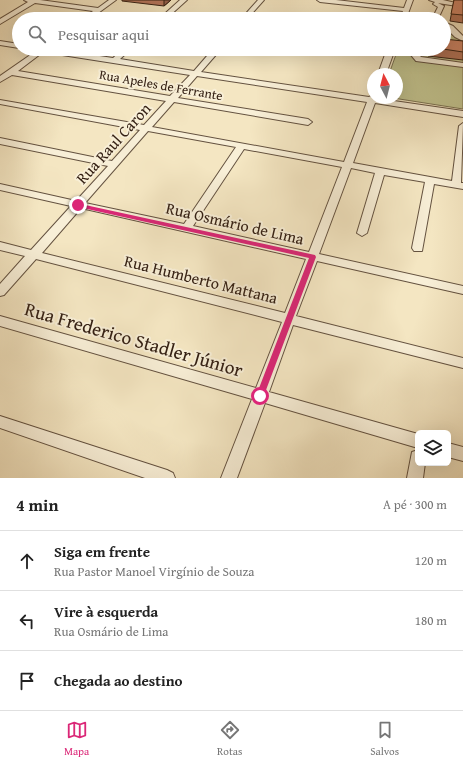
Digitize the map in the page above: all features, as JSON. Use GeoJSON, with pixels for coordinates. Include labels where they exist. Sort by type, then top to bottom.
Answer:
{"type":"FeatureCollection","features":[{"type":"Feature","properties":{"kind":"street"},"geometry":{"type":"LineString","coordinates":[[27,0],[99,10]]}},
{"type":"Feature","properties":{"kind":"street"},"geometry":{"type":"LineString","coordinates":[[96,12],[112,0]]}},
{"type":"Feature","properties":{"kind":"street"},"geometry":{"type":"LineString","coordinates":[[170,12],[184,0]]}},
{"type":"Feature","properties":{"kind":"street"},"geometry":{"type":"LineString","coordinates":[[250,12],[261,0]]}},
{"type":"Feature","properties":{"kind":"street"},"geometry":{"type":"LineString","coordinates":[[320,0],[406,10],[410,0]]}},
{"type":"Feature","properties":{"kind":"street"},"geometry":{"type":"LineString","coordinates":[[17,12],[36,1]]}},
{"type":"Feature","properties":{"kind":"street"},"geometry":{"type":"LineString","coordinates":[[434,2],[457,4]]}},
{"type":"Feature","properties":{"kind":"street"},"geometry":{"type":"LineString","coordinates":[[434,2],[441,6],[438,12]]}},
{"type":"Feature","properties":{"kind":"street"},"geometry":{"type":"LineString","coordinates":[[0,22],[12,15]]}},
{"type":"Feature","properties":{"kind":"street"},"geometry":{"type":"LineString","coordinates":[[451,28],[460,40]]}},
{"type":"Feature","properties":{"kind":"street"},"geometry":{"type":"LineString","coordinates":[[0,43],[12,45]]}},
{"type":"Feature","properties":{"kind":"street"},"geometry":{"type":"LineString","coordinates":[[0,80],[32,56]]}},
{"type":"Feature","properties":{"kind":"street"},"geometry":{"type":"LineString","coordinates":[[84,56],[195,74],[367,98]]}},
{"type":"Feature","properties":{"kind":"street"},"geometry":{"type":"LineString","coordinates":[[114,61],[120,56]]}},
{"type":"Feature","properties":{"kind":"street","name":"Rua Raul Caron"},"geometry":{"type":"LineString","coordinates":[[0,292],[211,56]]}},
{"type":"Feature","properties":{"kind":"street"},"geometry":{"type":"LineString","coordinates":[[384,68],[388,56]]}},
{"type":"Feature","properties":{"kind":"street"},"geometry":{"type":"LineString","coordinates":[[415,56],[419,59],[463,65]]}},
{"type":"Feature","properties":{"kind":"street","name":"Rua Apeles de Ferrante"},"geometry":{"type":"LineString","coordinates":[[11,72],[308,122]]}},
{"type":"Feature","properties":{"kind":"street"},"geometry":{"type":"LineString","coordinates":[[0,102],[459,186],[463,126]]}},
{"type":"Feature","properties":{"kind":"street"},"geometry":{"type":"LineString","coordinates":[[229,478],[370,104]]}},
{"type":"Feature","properties":{"kind":"street"},"geometry":{"type":"LineString","coordinates":[[402,104],[463,114]]}},
{"type":"Feature","properties":{"kind":"street"},"geometry":{"type":"LineString","coordinates":[[0,141],[114,164]]}},
{"type":"Feature","properties":{"kind":"street"},"geometry":{"type":"LineString","coordinates":[[186,229],[242,146]]}},
{"type":"Feature","properties":{"kind":"street"},"geometry":{"type":"LineString","coordinates":[[362,233],[380,171]]}},
{"type":"Feature","properties":{"kind":"street"},"geometry":{"type":"LineString","coordinates":[[418,248],[430,180]]}},
{"type":"Feature","properties":{"kind":"street","name":"Rua Osmário de Lima"},"geometry":{"type":"LineString","coordinates":[[0,187],[463,290]]}},
{"type":"Feature","properties":{"kind":"street","name":"Rua Humberto Mattana"},"geometry":{"type":"LineString","coordinates":[[0,246],[463,363]]}},
{"type":"Feature","properties":{"kind":"street","name":"Rua Frederico Stadler Júnior"},"geometry":{"type":"LineString","coordinates":[[0,321],[415,440]]}},
{"type":"Feature","properties":{"kind":"street"},"geometry":{"type":"LineString","coordinates":[[0,422],[167,478]]}},
{"type":"Feature","properties":{"kind":"street"},"geometry":{"type":"LineString","coordinates":[[451,451],[463,454]]}},
{"type":"Feature","properties":{"kind":"street"},"geometry":{"type":"LineString","coordinates":[[415,478],[417,466]]}},
{"type":"Feature","properties":{"kind":"green space"},"geometry":{"type":"Polygon","coordinates":[[[451,32],[463,39],[463,109],[403,100],[403,68],[391,68],[395,56],[451,56],[451,32]]]}},
{"type":"Feature","properties":{"kind":"building"},"geometry":{"type":"Polygon","coordinates":[[[454,0],[463,0],[463,15],[451,14],[454,0]]]}},
{"type":"Feature","properties":{"kind":"building"},"geometry":{"type":"Polygon","coordinates":[[[451,40],[463,41],[463,52],[451,50],[451,40]]]}},
{"type":"Feature","properties":{"kind":"route"},"geometry":{"type":"LineString","coordinates":[[78,205],[312,257],[260,396]]}}]}
